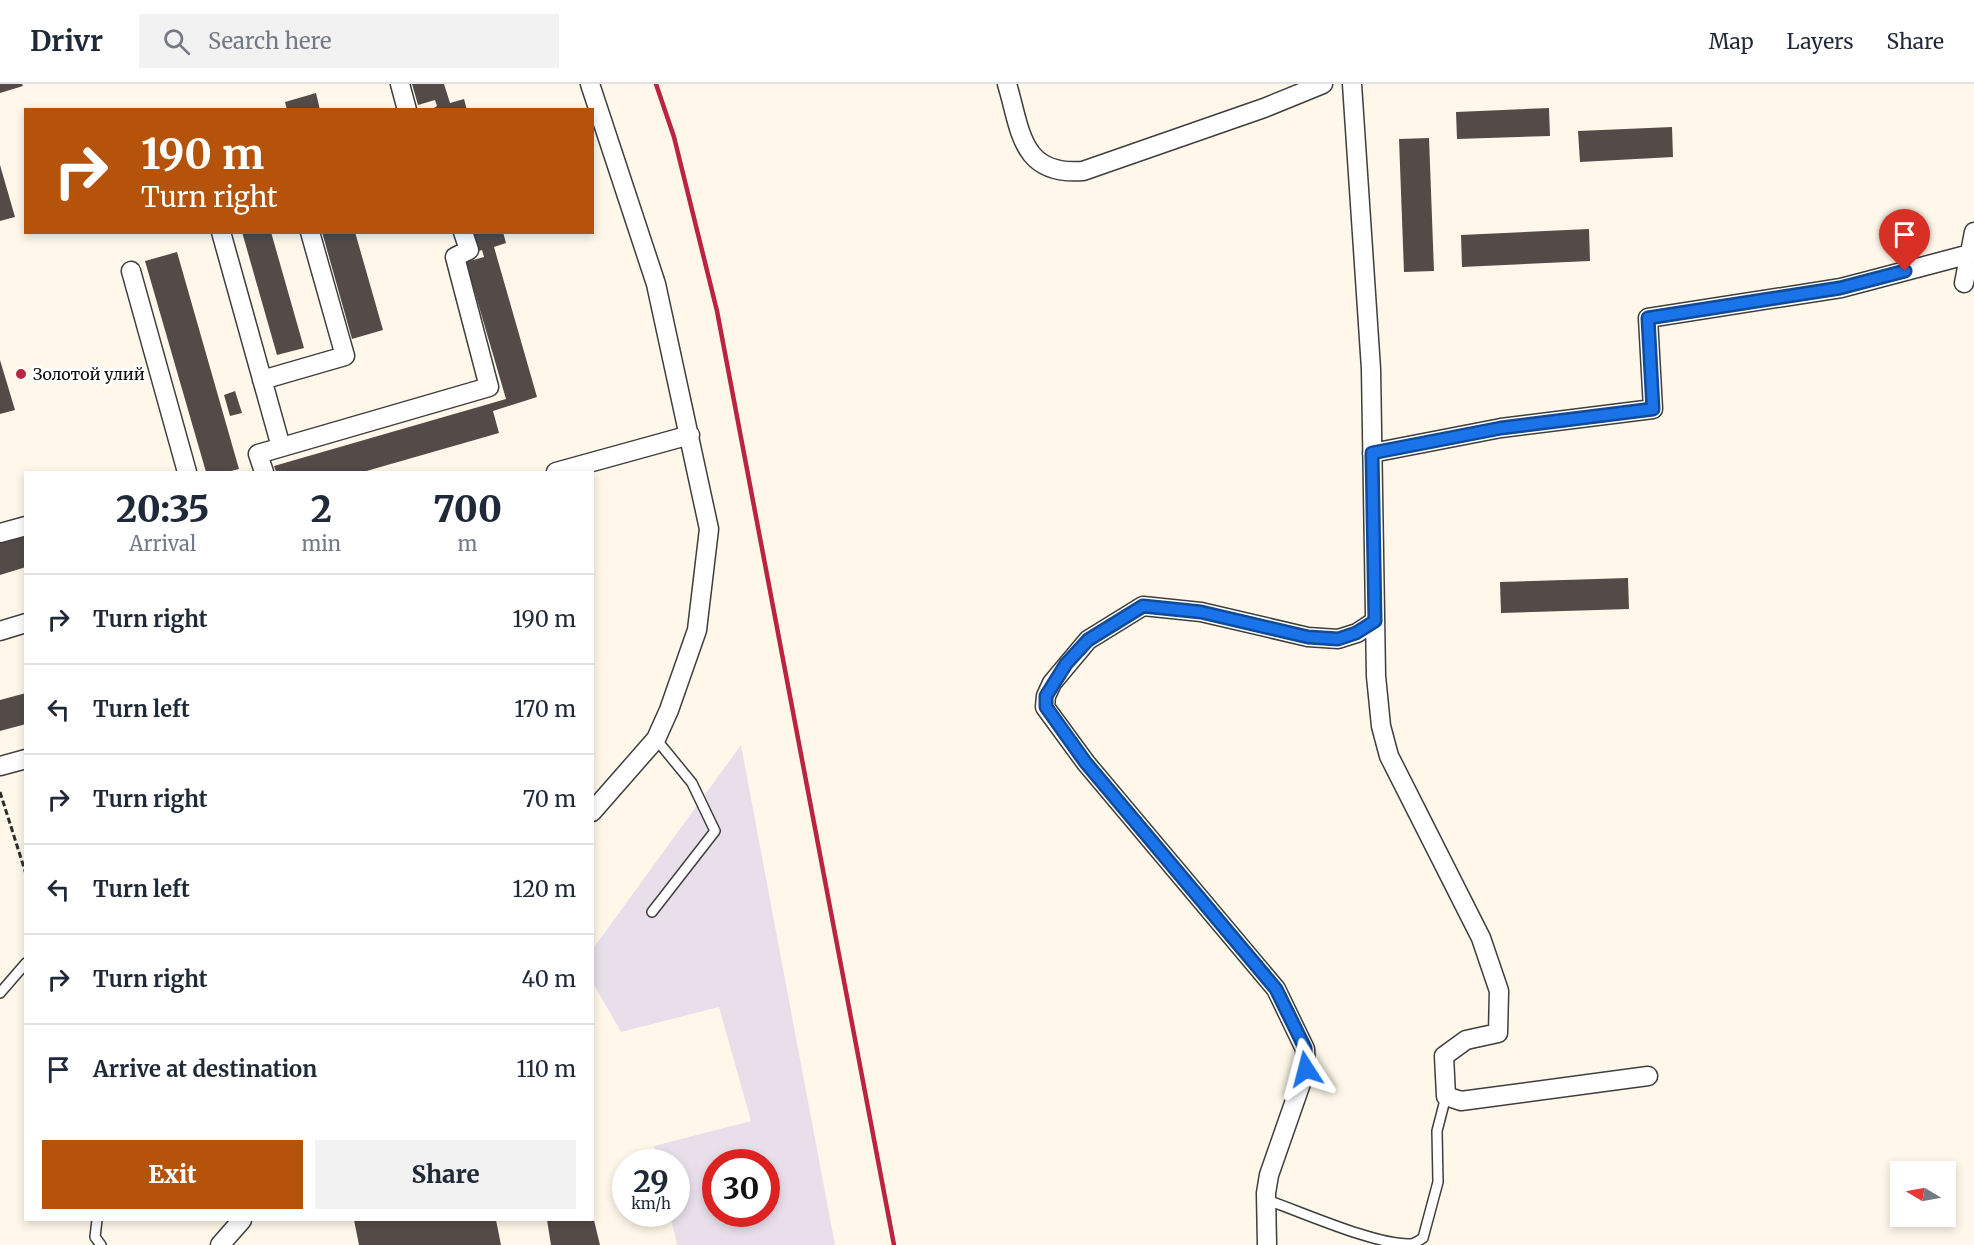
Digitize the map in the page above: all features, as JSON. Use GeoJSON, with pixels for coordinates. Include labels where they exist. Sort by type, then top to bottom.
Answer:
{"type":"FeatureCollection","features":[{"type":"Feature","properties":{"kind":"street"},"geometry":{"type":"LineString","coordinates":[[400,84],[406,108]]}},
{"type":"Feature","properties":{"kind":"street"},"geometry":{"type":"LineString","coordinates":[[590,84],[656,284],[709,529],[697,630],[656,738],[594,810]]}},
{"type":"Feature","properties":{"kind":"street"},"geometry":{"type":"LineString","coordinates":[[1007,84],[1025,147],[1036,159],[1054,169],[1066,172],[1094,167],[1264,108],[1323,84]]}},
{"type":"Feature","properties":{"kind":"street"},"geometry":{"type":"LineString","coordinates":[[1352,84],[1371,369],[1375,621],[1381,726],[1389,756],[1481,938],[1499,991],[1498,1033],[1466,1040],[1444,1056],[1446,1096],[1461,1101],[1648,1076]]}},
{"type":"Feature","properties":{"kind":"street"},"geometry":{"type":"LineString","coordinates":[[1964,283],[1974,232]]}},
{"type":"Feature","properties":{"kind":"street"},"geometry":{"type":"LineString","coordinates":[[222,234],[281,447]]}},
{"type":"Feature","properties":{"kind":"street"},"geometry":{"type":"LineString","coordinates":[[262,380],[345,356],[311,234]]}},
{"type":"Feature","properties":{"kind":"street"},"geometry":{"type":"LineString","coordinates":[[264,471],[258,454],[489,387],[455,257],[469,250],[464,234]]}},
{"type":"Feature","properties":{"kind":"street"},"geometry":{"type":"LineString","coordinates":[[1372,453],[1501,428],[1653,409],[1648,318],[1840,288],[1970,254]]}},
{"type":"Feature","properties":{"kind":"street"},"geometry":{"type":"LineString","coordinates":[[131,271],[187,471]]}},
{"type":"Feature","properties":{"kind":"street"},"geometry":{"type":"LineString","coordinates":[[560,471],[690,435]]}},
{"type":"Feature","properties":{"kind":"street"},"geometry":{"type":"LineString","coordinates":[[0,533],[24,527]]}},
{"type":"Feature","properties":{"kind":"street"},"geometry":{"type":"LineString","coordinates":[[1267,1245],[1265,1238],[1269,1175],[1306,1069],[1305,1048],[1276,989],[1086,763],[1046,707],[1046,696],[1066,664],[1088,640],[1143,606],[1201,612],[1297,634],[1338,639],[1356,633],[1375,621]]}},
{"type":"Feature","properties":{"kind":"street"},"geometry":{"type":"LineString","coordinates":[[0,631],[24,624]]}},
{"type":"Feature","properties":{"kind":"street"},"geometry":{"type":"LineString","coordinates":[[0,766],[24,760]]}},
{"type":"Feature","properties":{"kind":"street"},"geometry":{"type":"LineString","coordinates":[[220,1245],[241,1221]]}},
{"type":"Feature","properties":{"kind":"lane"},"geometry":{"type":"LineString","coordinates":[[652,912],[716,831],[692,783],[656,738]]}},
{"type":"Feature","properties":{"kind":"lane"},"geometry":{"type":"LineString","coordinates":[[0,993],[24,965]]}},
{"type":"Feature","properties":{"kind":"lane"},"geometry":{"type":"LineString","coordinates":[[1267,1200],[1316,1220],[1383,1242],[1411,1244],[1423,1238],[1438,1182],[1437,1131],[1446,1096]]}},
{"type":"Feature","properties":{"kind":"lane"},"geometry":{"type":"LineString","coordinates":[[96,1221],[95,1237],[101,1245]]}},
{"type":"Feature","properties":{"kind":"path"},"geometry":{"type":"LineString","coordinates":[[0,792],[24,868]]}},
{"type":"Feature","properties":{"kind":"shaded area"},"geometry":{"type":"Polygon","coordinates":[[[741,745],[835,1245],[677,1245],[673,1227],[690,1227],[690,1149],[655,1149],[654,1146],[751,1121],[719,1007],[621,1032],[594,985],[594,947],[741,745]]]}},
{"type":"Feature","properties":{"kind":"building"},"geometry":{"type":"Polygon","coordinates":[[[0,84],[22,84],[23,86],[0,93],[0,84]]]}},
{"type":"Feature","properties":{"kind":"building"},"geometry":{"type":"Polygon","coordinates":[[[412,84],[444,84],[450,103],[464,99],[466,108],[434,108],[437,106],[435,100],[418,105],[412,84]]]}},
{"type":"Feature","properties":{"kind":"building"},"geometry":{"type":"Polygon","coordinates":[[[316,93],[320,108],[286,108],[285,102],[316,93]]]}},
{"type":"Feature","properties":{"kind":"building"},"geometry":{"type":"Polygon","coordinates":[[[1549,108],[1550,136],[1457,139],[1456,112],[1549,108]]]}},
{"type":"Feature","properties":{"kind":"building"},"geometry":{"type":"Polygon","coordinates":[[[1672,127],[1673,157],[1580,162],[1578,131],[1672,127]]]}},
{"type":"Feature","properties":{"kind":"building"},"geometry":{"type":"Polygon","coordinates":[[[1429,138],[1434,271],[1404,272],[1399,139],[1429,138]]]}},
{"type":"Feature","properties":{"kind":"building"},"geometry":{"type":"Polygon","coordinates":[[[0,165],[15,217],[0,221],[0,165]]]}},
{"type":"Feature","properties":{"kind":"building"},"geometry":{"type":"Polygon","coordinates":[[[1589,229],[1590,261],[1462,267],[1461,235],[1589,229]]]}},
{"type":"Feature","properties":{"kind":"building"},"geometry":{"type":"Polygon","coordinates":[[[243,234],[272,234],[304,348],[277,355],[243,234]]]}},
{"type":"Feature","properties":{"kind":"building"},"geometry":{"type":"Polygon","coordinates":[[[323,234],[356,234],[383,330],[352,339],[323,234]]]}},
{"type":"Feature","properties":{"kind":"building"},"geometry":{"type":"Polygon","coordinates":[[[474,234],[504,234],[506,243],[494,247],[537,397],[493,411],[499,433],[366,471],[276,471],[274,466],[506,399],[466,262],[484,257],[482,250],[479,251],[474,234]]]}},
{"type":"Feature","properties":{"kind":"building"},"geometry":{"type":"Polygon","coordinates":[[[177,252],[239,469],[206,471],[145,261],[177,252]]]}},
{"type":"Feature","properties":{"kind":"building"},"geometry":{"type":"Polygon","coordinates":[[[0,360],[15,410],[0,414],[0,360]]]}},
{"type":"Feature","properties":{"kind":"building"},"geometry":{"type":"Polygon","coordinates":[[[235,391],[242,413],[230,416],[224,395],[235,391]]]}},
{"type":"Feature","properties":{"kind":"building"},"geometry":{"type":"Polygon","coordinates":[[[24,537],[24,568],[0,575],[0,543],[24,537]]]}},
{"type":"Feature","properties":{"kind":"building"},"geometry":{"type":"Polygon","coordinates":[[[1628,578],[1629,609],[1501,613],[1500,582],[1628,578]]]}},
{"type":"Feature","properties":{"kind":"building"},"geometry":{"type":"Polygon","coordinates":[[[24,694],[24,725],[0,731],[0,700],[24,694]]]}},
{"type":"Feature","properties":{"kind":"building"},"geometry":{"type":"Polygon","coordinates":[[[594,1220],[600,1245],[551,1245],[547,1221],[594,1220]]]}},
{"type":"Feature","properties":{"kind":"building"},"geometry":{"type":"Polygon","coordinates":[[[354,1221],[496,1221],[501,1245],[359,1245],[354,1221]]]}},
{"type":"Feature","properties":{"kind":"railway"},"geometry":{"type":"LineString","coordinates":[[656,84],[674,137],[717,311],[894,1245]]}},
{"type":"Feature","properties":{"kind":"place","name":"Золотой улий"},"geometry":{"type":"Point","coordinates":[21,374]}},
{"type":"Feature","properties":{"kind":"route"},"geometry":{"type":"LineString","coordinates":[[1306,1069],[1305,1048],[1276,989],[1086,763],[1046,707],[1046,696],[1066,664],[1088,640],[1143,606],[1161,606],[1201,612],[1239,623],[1308,637],[1338,639],[1356,633],[1375,621],[1372,453],[1501,428],[1653,409],[1648,318],[1840,288],[1905,271]]}}]}
